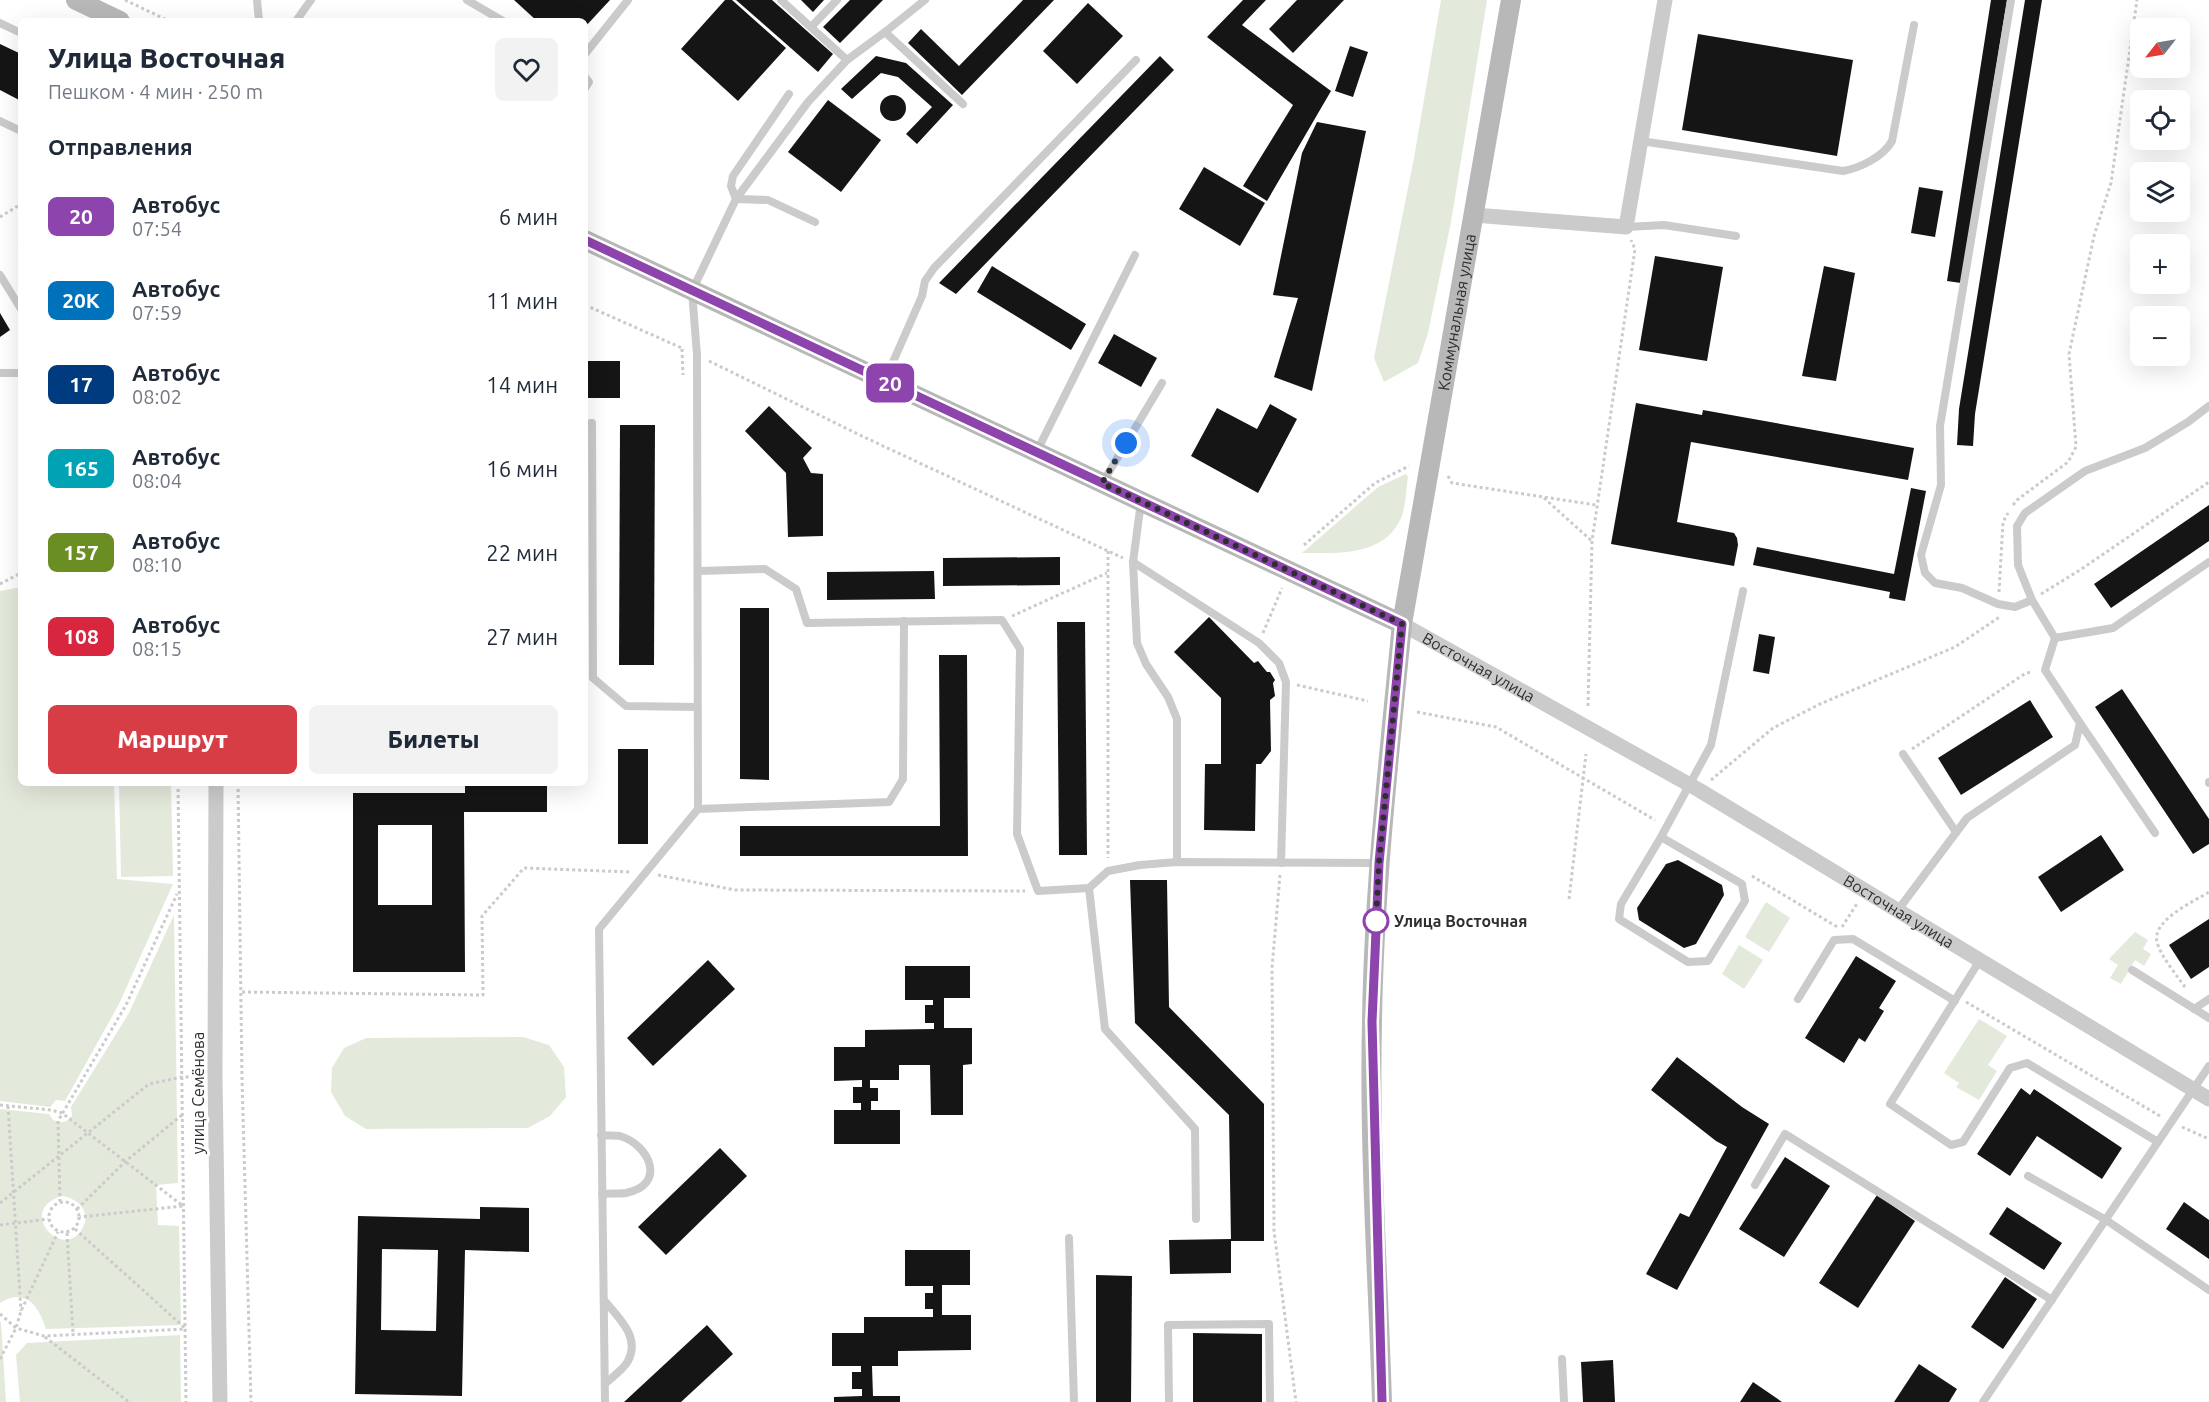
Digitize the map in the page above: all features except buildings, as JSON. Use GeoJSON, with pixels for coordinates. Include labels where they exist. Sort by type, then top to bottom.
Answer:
{"type":"FeatureCollection","features":[{"type":"Feature","properties":{"kind":"main road"},"geometry":{"type":"LineString","coordinates":[[76,0],[107,18]]}},
{"type":"Feature","properties":{"kind":"main road","name":"Коммунальная улица"},"geometry":{"type":"LineString","coordinates":[[1382,1402],[1372,1022],[1379,863],[1402,624],[1511,0]]}},
{"type":"Feature","properties":{"kind":"main road","name":"Восточная улица"},"geometry":{"type":"LineString","coordinates":[[588,241],[1402,624]]}},
{"type":"Feature","properties":{"kind":"street"},"geometry":{"type":"LineString","coordinates":[[1474,216],[1626,227],[1665,0]]}},
{"type":"Feature","properties":{"kind":"street","name":"Восточная улица"},"geometry":{"type":"LineString","coordinates":[[1402,624],[1695,787],[2209,1099]]}},
{"type":"Feature","properties":{"kind":"street","name":"улица Семёнова"},"geometry":{"type":"LineString","coordinates":[[216,786],[215,1077],[220,1402]]}},
{"type":"Feature","properties":{"kind":"lane"},"geometry":{"type":"LineString","coordinates":[[257,0],[259,18]]}},
{"type":"Feature","properties":{"kind":"lane"},"geometry":{"type":"LineString","coordinates":[[298,18],[311,0]]}},
{"type":"Feature","properties":{"kind":"lane"},"geometry":{"type":"LineString","coordinates":[[467,0],[498,18]]}},
{"type":"Feature","properties":{"kind":"lane"},"geometry":{"type":"LineString","coordinates":[[588,50],[628,0]]}},
{"type":"Feature","properties":{"kind":"lane"},"geometry":{"type":"LineString","coordinates":[[781,0],[847,60]]}},
{"type":"Feature","properties":{"kind":"lane"},"geometry":{"type":"LineString","coordinates":[[811,27],[837,0]]}},
{"type":"Feature","properties":{"kind":"lane"},"geometry":{"type":"LineString","coordinates":[[605,1402],[599,929],[698,809],[697,355],[692,291],[736,199],[808,102],[847,60],[926,0]]}},
{"type":"Feature","properties":{"kind":"lane"},"geometry":{"type":"LineString","coordinates":[[2011,0],[1940,426],[1941,485],[1921,555],[1925,573],[1935,583],[1962,588],[1998,604],[2015,607],[2032,600]]}},
{"type":"Feature","properties":{"kind":"lane"},"geometry":{"type":"LineString","coordinates":[[0,23],[18,32]]}},
{"type":"Feature","properties":{"kind":"lane"},"geometry":{"type":"LineString","coordinates":[[1641,141],[1843,171],[1853,169],[1887,150],[1892,141],[1914,25]]}},
{"type":"Feature","properties":{"kind":"lane"},"geometry":{"type":"LineString","coordinates":[[885,32],[963,104]]}},
{"type":"Feature","properties":{"kind":"lane"},"geometry":{"type":"LineString","coordinates":[[885,381],[922,296],[925,281],[934,268],[1136,60]]}},
{"type":"Feature","properties":{"kind":"lane"},"geometry":{"type":"LineString","coordinates":[[736,199],[731,186],[733,176],[789,94]]}},
{"type":"Feature","properties":{"kind":"lane"},"geometry":{"type":"LineString","coordinates":[[0,121],[18,130]]}},
{"type":"Feature","properties":{"kind":"lane"},"geometry":{"type":"LineString","coordinates":[[736,199],[768,200],[815,222]]}},
{"type":"Feature","properties":{"kind":"lane"},"geometry":{"type":"LineString","coordinates":[[1626,227],[1664,225],[1736,236]]}},
{"type":"Feature","properties":{"kind":"lane"},"geometry":{"type":"LineString","coordinates":[[1036,452],[1135,255]]}},
{"type":"Feature","properties":{"kind":"lane"},"geometry":{"type":"LineString","coordinates":[[0,275],[18,304]]}},
{"type":"Feature","properties":{"kind":"lane"},"geometry":{"type":"LineString","coordinates":[[0,373],[18,373]]}},
{"type":"Feature","properties":{"kind":"lane"},"geometry":{"type":"LineString","coordinates":[[1102,483],[1162,382]]}},
{"type":"Feature","properties":{"kind":"lane"},"geometry":{"type":"LineString","coordinates":[[2155,833],[2045,670],[2055,638],[2032,600],[2018,565],[2017,526],[2025,513],[2085,471],[2145,448],[2188,422],[2209,406]]}},
{"type":"Feature","properties":{"kind":"lane"},"geometry":{"type":"LineString","coordinates":[[588,424],[592,423],[593,678],[626,706],[697,707]]}},
{"type":"Feature","properties":{"kind":"lane"},"geometry":{"type":"LineString","coordinates":[[1141,501],[1132,562],[1137,643],[1146,664],[1168,697],[1177,719],[1177,862]]}},
{"type":"Feature","properties":{"kind":"lane"},"geometry":{"type":"LineString","coordinates":[[1132,562],[1259,643],[1278,663],[1286,682],[1281,863]]}},
{"type":"Feature","properties":{"kind":"lane"},"geometry":{"type":"LineString","coordinates":[[2055,638],[2113,628],[2209,562]]}},
{"type":"Feature","properties":{"kind":"lane"},"geometry":{"type":"LineString","coordinates":[[699,571],[765,569],[796,589],[807,622],[1002,620],[1020,649],[1017,834],[1038,891],[1089,888],[1108,871],[1140,864],[1177,862],[1379,863]]}},
{"type":"Feature","properties":{"kind":"lane"},"geometry":{"type":"LineString","coordinates":[[1661,837],[1742,884],[1745,901],[1708,961],[1688,963],[1619,918],[1621,904],[1661,837],[1667,827],[1695,787],[1711,745],[1743,591]]}},
{"type":"Feature","properties":{"kind":"lane"},"geometry":{"type":"LineString","coordinates":[[698,809],[889,802],[903,779],[904,621]]}},
{"type":"Feature","properties":{"kind":"lane"},"geometry":{"type":"LineString","coordinates":[[1898,910],[1967,818],[2075,745],[2079,723]]}},
{"type":"Feature","properties":{"kind":"lane"},"geometry":{"type":"LineString","coordinates":[[1903,754],[1956,832]]}},
{"type":"Feature","properties":{"kind":"lane"},"geometry":{"type":"LineString","coordinates":[[1089,888],[1105,1029],[1196,1129],[1196,1219]]}},
{"type":"Feature","properties":{"kind":"lane"},"geometry":{"type":"LineString","coordinates":[[1798,999],[1833,940],[1853,939],[1956,999]]}},
{"type":"Feature","properties":{"kind":"lane"},"geometry":{"type":"LineString","coordinates":[[1981,960],[1890,1104],[1951,1145],[1963,1142],[2010,1068],[2027,1063],[2158,1142]]}},
{"type":"Feature","properties":{"kind":"lane"},"geometry":{"type":"LineString","coordinates":[[2132,970],[2209,1018]]}},
{"type":"Feature","properties":{"kind":"lane"},"geometry":{"type":"LineString","coordinates":[[2195,1008],[2209,999]]}},
{"type":"Feature","properties":{"kind":"lane"},"geometry":{"type":"LineString","coordinates":[[1983,1402],[2209,1066]]}},
{"type":"Feature","properties":{"kind":"lane"},"geometry":{"type":"LineString","coordinates":[[1755,1185],[1785,1134],[2052,1300]]}},
{"type":"Feature","properties":{"kind":"lane"},"geometry":{"type":"LineString","coordinates":[[601,1135],[620,1136],[635,1145],[648,1158],[652,1169],[650,1179],[641,1187],[626,1193],[602,1194]]}},
{"type":"Feature","properties":{"kind":"lane"},"geometry":{"type":"LineString","coordinates":[[2028,1176],[2106,1220],[2209,1290]]}},
{"type":"Feature","properties":{"kind":"lane"},"geometry":{"type":"LineString","coordinates":[[1069,1238],[1074,1402]]}},
{"type":"Feature","properties":{"kind":"lane"},"geometry":{"type":"LineString","coordinates":[[604,1299],[626,1327],[633,1347],[628,1363],[605,1384]]}},
{"type":"Feature","properties":{"kind":"lane"},"geometry":{"type":"LineString","coordinates":[[1169,1402],[1168,1325],[1269,1324],[1270,1402]]}},
{"type":"Feature","properties":{"kind":"lane"},"geometry":{"type":"LineString","coordinates":[[1562,1359],[1564,1402]]}},
{"type":"Feature","properties":{"kind":"path"},"geometry":{"type":"LineString","coordinates":[[125,0],[163,18]]}},
{"type":"Feature","properties":{"kind":"path"},"geometry":{"type":"LineString","coordinates":[[1998,604],[2002,522],[2017,500],[2068,462],[2076,447],[2069,354],[2094,236],[2111,183],[2137,0]]}},
{"type":"Feature","properties":{"kind":"path"},"geometry":{"type":"LineString","coordinates":[[0,217],[18,206]]}},
{"type":"Feature","properties":{"kind":"path"},"geometry":{"type":"LineString","coordinates":[[1588,706],[1592,541],[1635,249],[1626,227]]}},
{"type":"Feature","properties":{"kind":"path"},"geometry":{"type":"LineString","coordinates":[[588,306],[697,355],[866,438],[1132,562]]}},
{"type":"Feature","properties":{"kind":"path"},"geometry":{"type":"LineString","coordinates":[[1304,544],[1375,483],[1409,466]]}},
{"type":"Feature","properties":{"kind":"path"},"geometry":{"type":"LineString","coordinates":[[1448,476],[1452,483],[1596,506]]}},
{"type":"Feature","properties":{"kind":"path"},"geometry":{"type":"LineString","coordinates":[[2032,600],[2209,482]]}},
{"type":"Feature","properties":{"kind":"path"},"geometry":{"type":"LineString","coordinates":[[1544,498],[1592,541]]}},
{"type":"Feature","properties":{"kind":"path"},"geometry":{"type":"LineString","coordinates":[[1108,551],[1108,871]]}},
{"type":"Feature","properties":{"kind":"path"},"geometry":{"type":"LineString","coordinates":[[1002,620],[1108,573]]}},
{"type":"Feature","properties":{"kind":"path"},"geometry":{"type":"LineString","coordinates":[[0,584],[18,575]]}},
{"type":"Feature","properties":{"kind":"path"},"geometry":{"type":"LineString","coordinates":[[1259,643],[1282,588]]}},
{"type":"Feature","properties":{"kind":"path"},"geometry":{"type":"LineString","coordinates":[[1695,787],[1773,728],[1820,704],[1955,647],[2015,607]]}},
{"type":"Feature","properties":{"kind":"path"},"geometry":{"type":"LineString","coordinates":[[1903,754],[2026,673],[2045,670]]}},
{"type":"Feature","properties":{"kind":"path"},"geometry":{"type":"LineString","coordinates":[[1286,682],[1368,701]]}},
{"type":"Feature","properties":{"kind":"path"},"geometry":{"type":"LineString","coordinates":[[1417,712],[1496,727],[1667,827]]}},
{"type":"Feature","properties":{"kind":"path"},"geometry":{"type":"LineString","coordinates":[[1569,899],[1586,754]]}},
{"type":"Feature","properties":{"kind":"path"},"geometry":{"type":"LineString","coordinates":[[178,786],[186,1402]]}},
{"type":"Feature","properties":{"kind":"path"},"geometry":{"type":"LineString","coordinates":[[238,786],[242,1078],[251,1402]]}},
{"type":"Feature","properties":{"kind":"path"},"geometry":{"type":"LineString","coordinates":[[1281,863],[1272,968],[1274,1231],[1296,1402]]}},
{"type":"Feature","properties":{"kind":"path"},"geometry":{"type":"LineString","coordinates":[[242,992],[483,995],[482,916],[524,868],[645,873],[735,890],[1038,891]]}},
{"type":"Feature","properties":{"kind":"path"},"geometry":{"type":"LineString","coordinates":[[1749,875],[1841,929],[1858,901],[1865,902]]}},
{"type":"Feature","properties":{"kind":"path"},"geometry":{"type":"LineString","coordinates":[[60,1202],[58,1121],[126,1005],[178,892]]}},
{"type":"Feature","properties":{"kind":"path"},"geometry":{"type":"LineString","coordinates":[[2195,1008],[2158,945],[2157,937],[2162,923],[2209,892]]}},
{"type":"Feature","properties":{"kind":"path"},"geometry":{"type":"LineString","coordinates":[[1956,999],[2171,1122],[2209,1139]]}},
{"type":"Feature","properties":{"kind":"path"},"geometry":{"type":"LineString","coordinates":[[0,1203],[149,1084],[182,1077],[242,1078]]}},
{"type":"Feature","properties":{"kind":"path"},"geometry":{"type":"LineString","coordinates":[[0,1105],[62,1113],[183,1206]]}},
{"type":"Feature","properties":{"kind":"path"},"geometry":{"type":"LineString","coordinates":[[8,1106],[21,1311]]}},
{"type":"Feature","properties":{"kind":"path"},"geometry":{"type":"LineString","coordinates":[[77,1209],[126,1161],[182,1115]]}},
{"type":"Feature","properties":{"kind":"path"},"geometry":{"type":"LineString","coordinates":[[60,1202],[70,1203],[77,1209],[80,1217],[75,1229],[67,1233],[58,1232],[51,1227],[48,1219],[49,1212],[54,1206],[60,1202]]}},
{"type":"Feature","properties":{"kind":"path"},"geometry":{"type":"LineString","coordinates":[[80,1217],[183,1206]]}},
{"type":"Feature","properties":{"kind":"path"},"geometry":{"type":"LineString","coordinates":[[0,1225],[48,1219]]}},
{"type":"Feature","properties":{"kind":"path"},"geometry":{"type":"LineString","coordinates":[[75,1229],[186,1329]]}},
{"type":"Feature","properties":{"kind":"path"},"geometry":{"type":"LineString","coordinates":[[0,1359],[58,1232]]}},
{"type":"Feature","properties":{"kind":"path"},"geometry":{"type":"LineString","coordinates":[[67,1233],[73,1333]]}},
{"type":"Feature","properties":{"kind":"path"},"geometry":{"type":"LineString","coordinates":[[0,1314],[16,1328],[44,1336],[186,1329]]}},
{"type":"Feature","properties":{"kind":"path"},"geometry":{"type":"LineString","coordinates":[[44,1336],[129,1402]]}},
{"type":"Feature","properties":{"kind":"shaded area"},"geometry":{"type":"Polygon","coordinates":[[[1441,0],[1487,0],[1451,222],[1428,333],[1418,363],[1384,382],[1374,358],[1414,158],[1441,0]]]}},
{"type":"Feature","properties":{"kind":"shaded area"},"geometry":{"type":"Polygon","coordinates":[[[1406,474],[1408,477],[1403,513],[1393,531],[1383,540],[1358,550],[1302,553],[1378,487],[1406,474]]]}},
{"type":"Feature","properties":{"kind":"shaded area"},"geometry":{"type":"Polygon","coordinates":[[[18,588],[18,786],[114,786],[117,879],[173,884],[119,1004],[65,1101],[56,1100],[50,1107],[0,1101],[0,591],[18,588]]]}},
{"type":"Feature","properties":{"kind":"shaded area"},"geometry":{"type":"Polygon","coordinates":[[[119,786],[171,786],[173,876],[121,877],[119,786]]]}},
{"type":"Feature","properties":{"kind":"shaded area"},"geometry":{"type":"Polygon","coordinates":[[[1766,902],[1790,918],[1769,952],[1745,937],[1766,902]]]}},
{"type":"Feature","properties":{"kind":"shaded area"},"geometry":{"type":"Polygon","coordinates":[[[174,915],[178,1183],[156,1185],[158,1225],[179,1226],[181,1325],[46,1329],[35,1306],[30,1301],[17,1297],[0,1303],[0,1109],[49,1114],[53,1120],[59,1122],[67,1120],[72,1116],[71,1107],[129,1013],[174,915]],[[62,1196],[49,1203],[43,1212],[43,1221],[47,1230],[55,1237],[64,1240],[74,1238],[85,1223],[82,1207],[68,1197],[62,1196]]]}},
{"type":"Feature","properties":{"kind":"shaded area"},"geometry":{"type":"Polygon","coordinates":[[[2135,932],[2148,940],[2143,949],[2151,954],[2144,966],[2135,960],[2121,984],[2110,978],[2118,965],[2109,959],[2135,932]]]}},
{"type":"Feature","properties":{"kind":"shaded area"},"geometry":{"type":"Polygon","coordinates":[[[1739,945],[1763,960],[1744,989],[1722,974],[1739,945]]]}},
{"type":"Feature","properties":{"kind":"shaded area"},"geometry":{"type":"Polygon","coordinates":[[[1979,1019],[2007,1036],[1988,1065],[1997,1071],[1979,1100],[1956,1087],[1959,1083],[1944,1073],[1979,1019]]]}},
{"type":"Feature","properties":{"kind":"shaded area"},"geometry":{"type":"Polygon","coordinates":[[[523,1037],[549,1045],[564,1067],[566,1097],[550,1116],[528,1128],[366,1129],[345,1116],[331,1092],[332,1068],[344,1048],[366,1038],[523,1037]]]}},
{"type":"Feature","properties":{"kind":"shaded area"},"geometry":{"type":"Polygon","coordinates":[[[1,1322],[6,1402],[0,1402],[1,1322]]]}},
{"type":"Feature","properties":{"kind":"shaded area"},"geometry":{"type":"Polygon","coordinates":[[[180,1335],[181,1402],[20,1402],[16,1355],[27,1343],[180,1335]]]}},
{"type":"Feature","properties":{"kind":"bus line","name":"20"},"geometry":{"type":"LineString","coordinates":[[588,241],[1402,624],[1379,863],[1372,1022],[1382,1402]]}},
{"type":"Feature","properties":{"kind":"place","name":"Улица Восточная"},"geometry":{"type":"Point","coordinates":[1376,921]}},
{"type":"Feature","properties":{"kind":"route"},"geometry":{"type":"LineString","coordinates":[[1126,443],[1102,483],[1402,624],[1379,863],[1376,921]]}}]}
